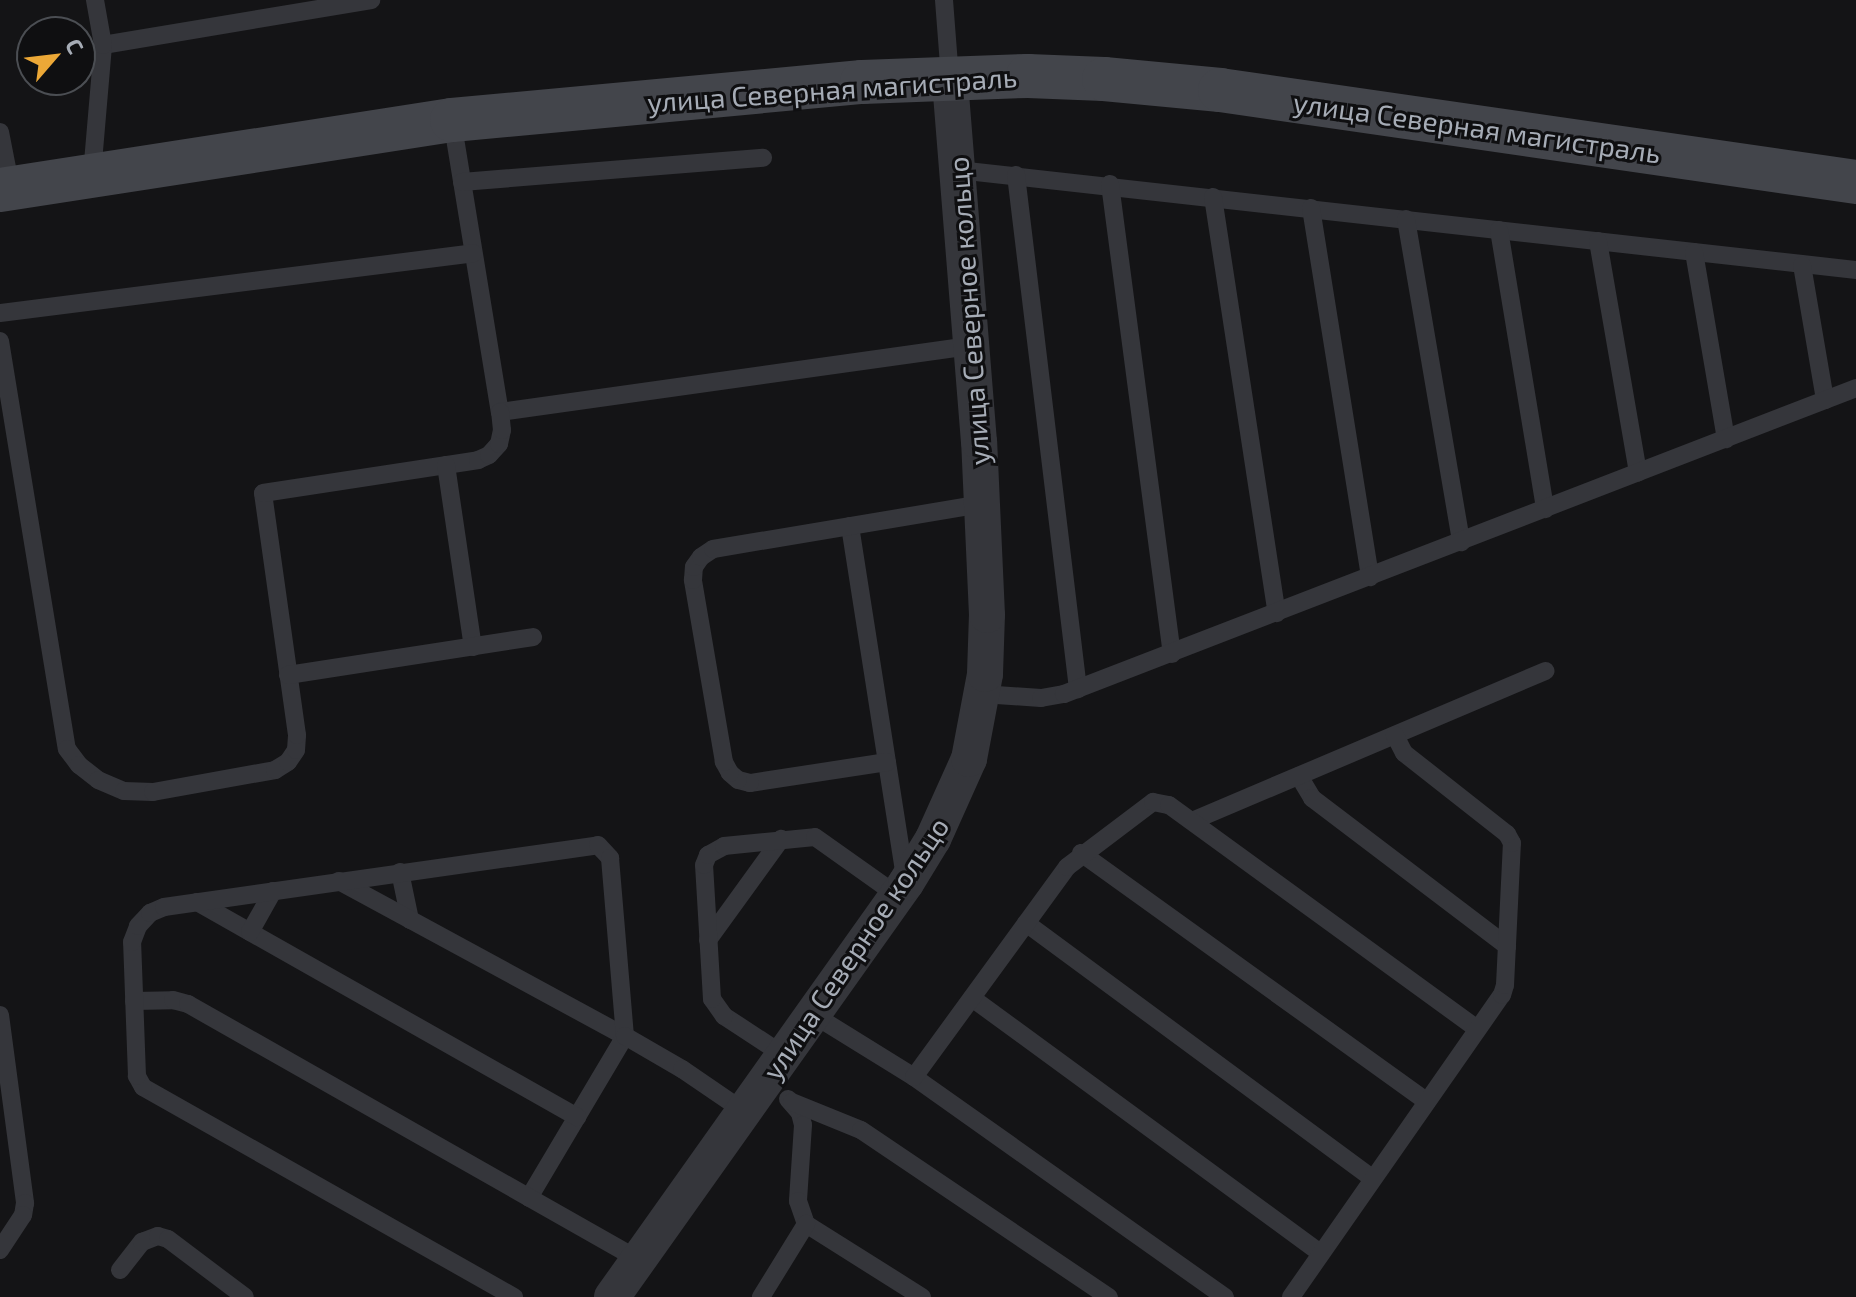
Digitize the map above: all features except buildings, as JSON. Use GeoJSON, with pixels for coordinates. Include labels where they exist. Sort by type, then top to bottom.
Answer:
{"type":"FeatureCollection","features":[{"type":"Feature","properties":{"kind":"street","name":"улица Северная магистраль"},"geometry":{"type":"LineString","coordinates":[[5,189],[452,120],[862,82],[950,78],[1104,79],[1220,90],[1856,182]]}},
{"type":"Feature","properties":{"kind":"street","name":"улица Северное кольцо"},"geometry":{"type":"LineString","coordinates":[[612,1297],[745,1112],[781,1080],[814,1015],[902,889],[955,797],[969,759],[982,694],[987,615],[982,504],[950,78]]}},
{"type":"Feature","properties":{"kind":"lane"},"geometry":{"type":"LineString","coordinates":[[92,174],[103,45],[95,0]]}},
{"type":"Feature","properties":{"kind":"lane"},"geometry":{"type":"LineString","coordinates":[[103,45],[371,0]]}},
{"type":"Feature","properties":{"kind":"lane"},"geometry":{"type":"LineString","coordinates":[[944,0],[950,78]]}},
{"type":"Feature","properties":{"kind":"lane"},"geometry":{"type":"LineString","coordinates":[[0,341],[67,749],[79,765],[98,780],[124,791],[153,792],[275,770],[288,762],[296,750],[297,735],[263,493],[446,465],[489,455],[499,444],[500,412],[452,120]]}},
{"type":"Feature","properties":{"kind":"lane"},"geometry":{"type":"LineString","coordinates":[[0,132],[5,189]]}},
{"type":"Feature","properties":{"kind":"lane"},"geometry":{"type":"LineString","coordinates":[[462,182],[763,158]]}},
{"type":"Feature","properties":{"kind":"lane"},"geometry":{"type":"LineString","coordinates":[[958,170],[1110,184],[1856,270]]}},
{"type":"Feature","properties":{"kind":"lane"},"geometry":{"type":"LineString","coordinates":[[1016,175],[1078,689]]}},
{"type":"Feature","properties":{"kind":"lane"},"geometry":{"type":"LineString","coordinates":[[1110,184],[1172,654]]}},
{"type":"Feature","properties":{"kind":"lane"},"geometry":{"type":"LineString","coordinates":[[1213,197],[1277,613]]}},
{"type":"Feature","properties":{"kind":"lane"},"geometry":{"type":"LineString","coordinates":[[1311,208],[1370,577]]}},
{"type":"Feature","properties":{"kind":"lane"},"geometry":{"type":"LineString","coordinates":[[1406,219],[1461,542]]}},
{"type":"Feature","properties":{"kind":"lane"},"geometry":{"type":"LineString","coordinates":[[1499,230],[1545,509]]}},
{"type":"Feature","properties":{"kind":"lane"},"geometry":{"type":"LineString","coordinates":[[1598,241],[1638,473]]}},
{"type":"Feature","properties":{"kind":"lane"},"geometry":{"type":"LineString","coordinates":[[1694,252],[1726,439]]}},
{"type":"Feature","properties":{"kind":"lane"},"geometry":{"type":"LineString","coordinates":[[0,313],[473,253]]}},
{"type":"Feature","properties":{"kind":"lane"},"geometry":{"type":"LineString","coordinates":[[1802,265],[1825,400]]}},
{"type":"Feature","properties":{"kind":"lane"},"geometry":{"type":"LineString","coordinates":[[500,412],[971,346]]}},
{"type":"Feature","properties":{"kind":"lane"},"geometry":{"type":"LineString","coordinates":[[982,694],[1041,698],[1078,689],[1856,388]]}},
{"type":"Feature","properties":{"kind":"lane"},"geometry":{"type":"LineString","coordinates":[[446,465],[473,647]]}},
{"type":"Feature","properties":{"kind":"lane"},"geometry":{"type":"LineString","coordinates":[[887,762],[750,783],[738,780],[724,762],[693,580],[694,567],[701,557],[713,549],[982,504]]}},
{"type":"Feature","properties":{"kind":"lane"},"geometry":{"type":"LineString","coordinates":[[850,526],[887,762],[902,889]]}},
{"type":"Feature","properties":{"kind":"lane"},"geometry":{"type":"LineString","coordinates":[[288,675],[533,637]]}},
{"type":"Feature","properties":{"kind":"lane"},"geometry":{"type":"LineString","coordinates":[[1192,821],[1546,671]]}},
{"type":"Feature","properties":{"kind":"lane"},"geometry":{"type":"LineString","coordinates":[[1291,1297],[1502,995],[1512,843],[1507,834],[1404,753],[1395,735]]}},
{"type":"Feature","properties":{"kind":"lane"},"geometry":{"type":"LineString","coordinates":[[1299,776],[1312,798],[1507,946]]}},
{"type":"Feature","properties":{"kind":"lane"},"geometry":{"type":"LineString","coordinates":[[914,1077],[1081,853],[1153,802],[1169,805],[1192,821],[1477,1029]]}},
{"type":"Feature","properties":{"kind":"lane"},"geometry":{"type":"LineString","coordinates":[[902,889],[824,842],[806,836],[724,846],[708,855],[704,865],[712,999],[716,1008],[781,1080],[861,1130],[1109,1297]]}},
{"type":"Feature","properties":{"kind":"lane"},"geometry":{"type":"LineString","coordinates":[[708,940],[781,839]]}},
{"type":"Feature","properties":{"kind":"lane"},"geometry":{"type":"LineString","coordinates":[[514,1297],[154,1096],[137,1076],[132,942],[138,926],[150,913],[164,907],[598,845],[610,858],[625,1036],[529,1198]]}},
{"type":"Feature","properties":{"kind":"lane"},"geometry":{"type":"LineString","coordinates":[[1081,853],[1427,1102]]}},
{"type":"Feature","properties":{"kind":"lane"},"geometry":{"type":"LineString","coordinates":[[400,872],[410,920]]}},
{"type":"Feature","properties":{"kind":"lane"},"geometry":{"type":"LineString","coordinates":[[339,881],[625,1036],[682,1069],[745,1112]]}},
{"type":"Feature","properties":{"kind":"lane"},"geometry":{"type":"LineString","coordinates":[[250,932],[273,891]]}},
{"type":"Feature","properties":{"kind":"lane"},"geometry":{"type":"LineString","coordinates":[[197,902],[577,1117]]}},
{"type":"Feature","properties":{"kind":"lane"},"geometry":{"type":"LineString","coordinates":[[1026,923],[1373,1179]]}},
{"type":"Feature","properties":{"kind":"lane"},"geometry":{"type":"LineString","coordinates":[[972,998],[1321,1253]]}},
{"type":"Feature","properties":{"kind":"lane"},"geometry":{"type":"LineString","coordinates":[[134,1001],[173,1000],[188,1004],[639,1260]]}},
{"type":"Feature","properties":{"kind":"lane"},"geometry":{"type":"LineString","coordinates":[[0,1015],[9,1151],[23,1215],[0,1249]]}},
{"type":"Feature","properties":{"kind":"lane"},"geometry":{"type":"LineString","coordinates":[[814,1015],[914,1077],[1225,1297]]}},
{"type":"Feature","properties":{"kind":"lane"},"geometry":{"type":"LineString","coordinates":[[781,1080],[803,1125],[798,1201],[806,1224],[894,1290],[922,1297]]}},
{"type":"Feature","properties":{"kind":"lane"},"geometry":{"type":"LineString","coordinates":[[761,1297],[806,1224]]}},
{"type":"Feature","properties":{"kind":"lane"},"geometry":{"type":"LineString","coordinates":[[120,1270],[142,1242],[158,1236],[168,1239],[245,1297]]}}]}
